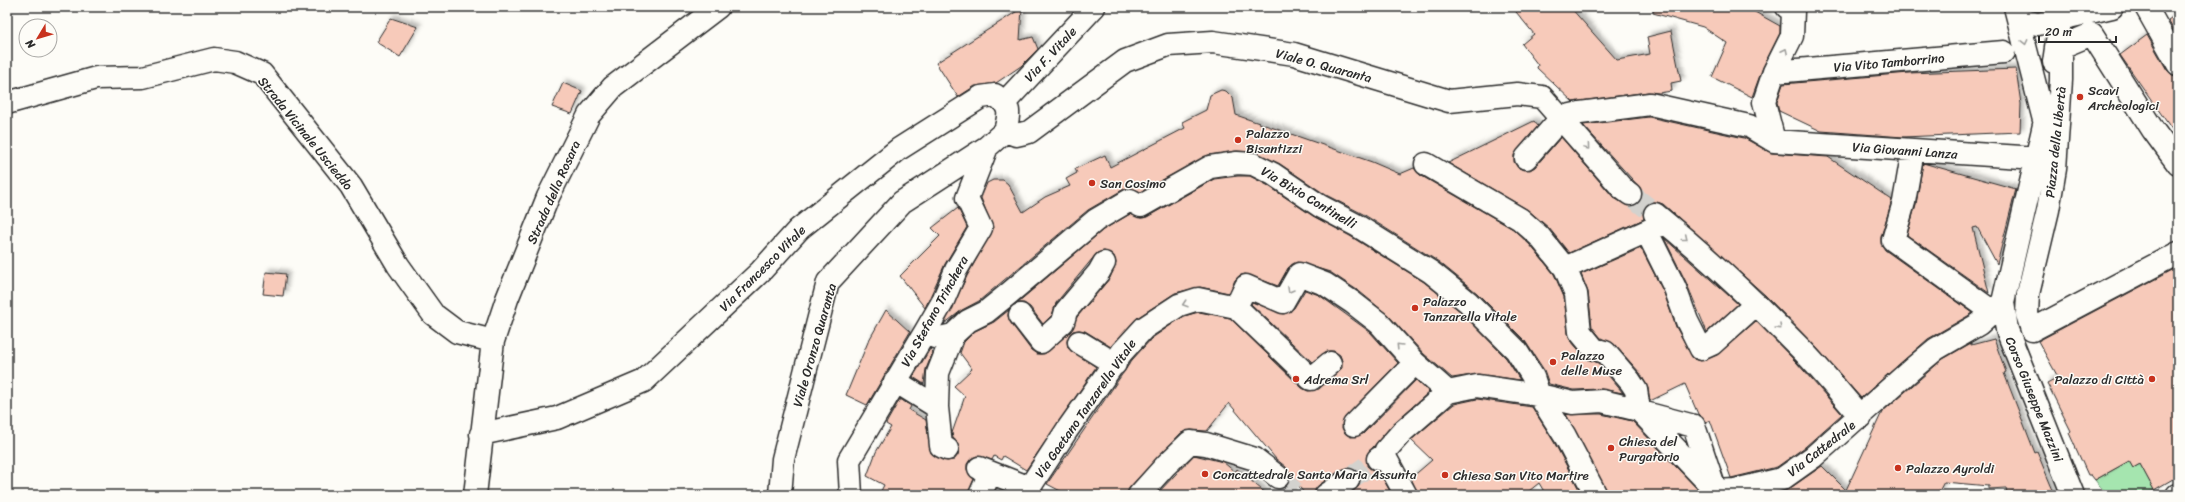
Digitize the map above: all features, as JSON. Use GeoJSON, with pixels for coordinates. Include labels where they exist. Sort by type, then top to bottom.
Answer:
{"type":"FeatureCollection","features":[{"type":"Feature","properties":{"kind":"street","name":"Strada della Rosara"},"geometry":{"type":"LineString","coordinates":[[475,495],[492,341],[506,299],[548,197],[589,115],[613,87],[718,7]]}},
{"type":"Feature","properties":{"kind":"street","name":"Via F. Vitale"},"geometry":{"type":"LineString","coordinates":[[1005,102],[1094,7]]}},
{"type":"Feature","properties":{"kind":"street"},"geometry":{"type":"LineString","coordinates":[[2021,11],[2038,24],[2059,11],[2112,7]]}},
{"type":"Feature","properties":{"kind":"street"},"geometry":{"type":"LineString","coordinates":[[2146,7],[2178,64]]}},
{"type":"Feature","properties":{"kind":"street"},"geometry":{"type":"LineString","coordinates":[[1774,141],[1764,102],[1774,72],[1792,36],[1794,8]]}},
{"type":"Feature","properties":{"kind":"street","name":"Piazza della Libertà"},"geometry":{"type":"LineString","coordinates":[[1998,307],[2045,124],[2021,11]]}},
{"type":"Feature","properties":{"kind":"street"},"geometry":{"type":"LineString","coordinates":[[2045,124],[2052,81],[2059,11]]}},
{"type":"Feature","properties":{"kind":"street","name":"Piazza della Libertà"},"geometry":{"type":"LineString","coordinates":[[2178,164],[2153,130],[2092,34],[2061,47],[2061,80],[2054,169],[2048,210],[2028,294],[2027,314],[2032,330],[2178,253]]}},
{"type":"Feature","properties":{"kind":"street","name":"Viale O. Quaranta"},"geometry":{"type":"LineString","coordinates":[[1005,131],[1016,135],[1029,132],[1125,61],[1168,45],[1213,42],[1294,54],[1449,101],[1517,94],[1542,97],[1562,117],[1622,188],[1630,194]]}},
{"type":"Feature","properties":{"kind":"street","name":"Via Vito Tamborrino"},"geometry":{"type":"LineString","coordinates":[[1774,72],[2004,52]]}},
{"type":"Feature","properties":{"kind":"street","name":"Strada Vicinale Uscieddo"},"geometry":{"type":"LineString","coordinates":[[7,103],[96,78],[143,77],[214,59],[235,62],[262,74],[351,186],[398,265],[433,314],[457,332],[492,341]]}},
{"type":"Feature","properties":{"kind":"street","name":"Via Francesco Vitale"},"geometry":{"type":"LineString","coordinates":[[481,434],[557,418],[644,381],[761,271],[799,229],[899,149],[980,97],[995,95],[1005,102]]}},
{"type":"Feature","properties":{"kind":"street"},"geometry":{"type":"LineString","coordinates":[[987,147],[1005,131],[1010,115],[1005,102]]}},
{"type":"Feature","properties":{"kind":"street"},"geometry":{"type":"LineString","coordinates":[[1526,158],[1562,117],[1580,113],[1650,104],[1749,126],[1774,141]]}},
{"type":"Feature","properties":{"kind":"street","name":"Via Giovanni Lanza"},"geometry":{"type":"LineString","coordinates":[[1774,141],[2037,158]]}},
{"type":"Feature","properties":{"kind":"street","name":"Via Stefano Trinchera"},"geometry":{"type":"LineString","coordinates":[[852,495],[849,460],[876,418],[895,381],[942,303],[956,270],[981,228],[967,198],[987,147]]}},
{"type":"Feature","properties":{"kind":"street","name":"Viale Oronzo Quaranta"},"geometry":{"type":"LineString","coordinates":[[780,495],[783,459],[828,282],[902,202],[987,147]]}},
{"type":"Feature","properties":{"kind":"street"},"geometry":{"type":"LineString","coordinates":[[1913,150],[1904,202],[1893,240],[1998,307]]}},
{"type":"Feature","properties":{"kind":"street","name":"Via Bixio Continelli"},"geometry":{"type":"LineString","coordinates":[[953,335],[968,321],[986,312],[1007,295],[1090,224],[1123,204],[1130,200],[1141,206],[1210,167],[1237,163],[1247,164],[1273,174],[1320,206],[1356,225],[1431,272],[1474,307],[1516,350],[1533,377],[1539,395]]}},
{"type":"Feature","properties":{"kind":"street"},"geometry":{"type":"LineString","coordinates":[[1426,164],[1520,219],[1540,236],[1565,268],[1576,294],[1580,332],[1594,349],[1605,352],[1630,381],[1636,390],[1640,411]]}},
{"type":"Feature","properties":{"kind":"street"},"geometry":{"type":"LineString","coordinates":[[1565,268],[1656,223]]}},
{"type":"Feature","properties":{"kind":"street"},"geometry":{"type":"LineString","coordinates":[[1656,223],[1701,251],[1799,347],[1860,416]]}},
{"type":"Feature","properties":{"kind":"street"},"geometry":{"type":"LineString","coordinates":[[1656,223],[1675,288],[1687,321],[1701,349],[1712,344],[1756,304]]}},
{"type":"Feature","properties":{"kind":"street"},"geometry":{"type":"LineString","coordinates":[[1020,315],[1041,342],[1063,322],[1066,311],[1099,272],[1104,262]]}},
{"type":"Feature","properties":{"kind":"street"},"geometry":{"type":"LineString","coordinates":[[1330,363],[1311,379],[1236,307],[1246,286],[1284,302],[1300,274],[1325,284],[1352,302],[1379,323],[1415,363],[1448,392]]}},
{"type":"Feature","properties":{"kind":"street","name":"Via Gaetano Tanzarella Vitale"},"geometry":{"type":"LineString","coordinates":[[1029,491],[1066,430],[1115,364],[1122,352],[1144,328],[1179,305],[1198,300],[1236,307]]}},
{"type":"Feature","properties":{"kind":"street","name":"Via Cattedrale"},"geometry":{"type":"LineString","coordinates":[[1717,493],[1782,479],[1813,457],[1936,349],[1980,324],[1998,307]]}},
{"type":"Feature","properties":{"kind":"street","name":"Corso Giuseppe Mazzini"},"geometry":{"type":"LineString","coordinates":[[1998,307],[2073,495]]}},
{"type":"Feature","properties":{"kind":"street"},"geometry":{"type":"LineString","coordinates":[[924,334],[940,338],[953,335]]}},
{"type":"Feature","properties":{"kind":"street"},"geometry":{"type":"LineString","coordinates":[[947,449],[941,446],[937,408],[938,373],[953,335]]}},
{"type":"Feature","properties":{"kind":"street"},"geometry":{"type":"LineString","coordinates":[[1079,342],[1115,364]]}},
{"type":"Feature","properties":{"kind":"street"},"geometry":{"type":"LineString","coordinates":[[1354,425],[1415,363]]}},
{"type":"Feature","properties":{"kind":"street"},"geometry":{"type":"LineString","coordinates":[[895,381],[937,408]]}},
{"type":"Feature","properties":{"kind":"street"},"geometry":{"type":"LineString","coordinates":[[1406,495],[1381,457],[1402,432],[1448,392],[1477,386],[1539,395],[1573,403],[1602,401],[1694,426],[1717,493]]}},
{"type":"Feature","properties":{"kind":"street"},"geometry":{"type":"LineString","coordinates":[[1539,395],[1565,436],[1596,495]]}},
{"type":"Feature","properties":{"kind":"street"},"geometry":{"type":"LineString","coordinates":[[1139,495],[1166,465],[1190,442],[1206,444],[1255,459],[1278,476]]}},
{"type":"Feature","properties":{"kind":"street"},"geometry":{"type":"LineString","coordinates":[[980,495],[984,471],[1029,491]]}},
{"type":"Feature","properties":{"kind":"street"},"geometry":{"type":"LineString","coordinates":[[1326,495],[1348,480]]}},
{"type":"Feature","properties":{"kind":"green space"},"geometry":{"type":"Polygon","coordinates":[[[2129,461],[2133,468],[2140,464],[2154,490],[2142,495],[2107,495],[2095,480],[2129,461]]]}},
{"type":"Feature","properties":{"kind":"building"},"geometry":{"type":"Polygon","coordinates":[[[1512,7],[1570,7],[1617,60],[1650,54],[1647,37],[1671,31],[1681,81],[1671,83],[1672,91],[1659,93],[1648,92],[1573,102],[1537,68],[1538,65],[1522,44],[1534,34],[1512,7]]]}},
{"type":"Feature","properties":{"kind":"building"},"geometry":{"type":"Polygon","coordinates":[[[1654,7],[1746,7],[1780,26],[1780,33],[1763,67],[1752,97],[1712,77],[1727,43],[1703,27],[1653,13],[1654,7]]]}},
{"type":"Feature","properties":{"kind":"building"},"geometry":{"type":"Polygon","coordinates":[[[1022,8],[1020,40],[1033,37],[1038,49],[1021,66],[996,83],[975,86],[958,97],[936,63],[1022,8]]]}},
{"type":"Feature","properties":{"kind":"building"},"geometry":{"type":"Polygon","coordinates":[[[2178,13],[2178,38],[2168,20],[2178,13]]]}},
{"type":"Feature","properties":{"kind":"building"},"geometry":{"type":"Polygon","coordinates":[[[391,18],[418,27],[400,57],[376,42],[391,18]]]}},
{"type":"Feature","properties":{"kind":"building"},"geometry":{"type":"Polygon","coordinates":[[[2147,35],[2167,70],[2172,75],[2178,76],[2178,138],[2120,55],[2147,35]]]}},
{"type":"Feature","properties":{"kind":"building"},"geometry":{"type":"Polygon","coordinates":[[[2016,69],[2021,104],[2020,132],[1903,137],[1821,131],[1779,111],[1777,102],[1783,84],[1909,73],[2016,69]]]}},
{"type":"Feature","properties":{"kind":"building"},"geometry":{"type":"Polygon","coordinates":[[[563,83],[582,91],[572,114],[552,107],[563,83]]]}},
{"type":"Feature","properties":{"kind":"building"},"geometry":{"type":"Polygon","coordinates":[[[1221,90],[1226,91],[1233,98],[1236,115],[1372,162],[1400,174],[1414,168],[1420,175],[1513,229],[1530,245],[1554,274],[1564,297],[1570,340],[1585,357],[1598,363],[1623,393],[1601,389],[1574,390],[1549,384],[1544,370],[1525,341],[1477,293],[1439,262],[1363,214],[1326,195],[1280,164],[1254,152],[1235,151],[1208,155],[1141,192],[1130,188],[1124,189],[1088,210],[979,301],[962,310],[944,324],[967,276],[993,229],[981,198],[987,183],[993,180],[1003,180],[1008,184],[1023,212],[1045,197],[1070,186],[1066,179],[1077,173],[1075,169],[1105,155],[1110,167],[1185,128],[1182,122],[1206,110],[1210,95],[1221,90]]]}},
{"type":"Feature","properties":{"kind":"building"},"geometry":{"type":"Polygon","coordinates":[[[1649,117],[1744,138],[1771,153],[1828,157],[1892,200],[1881,237],[1881,244],[1885,250],[1973,313],[1928,339],[1861,398],[1815,346],[1765,295],[1663,204],[1650,202],[1643,212],[1644,219],[1569,253],[1549,228],[1528,210],[1448,163],[1534,121],[1538,126],[1514,155],[1514,162],[1518,168],[1530,170],[1535,167],[1561,137],[1614,198],[1628,206],[1635,206],[1640,201],[1642,195],[1641,189],[1583,125],[1649,117]]]}},
{"type":"Feature","properties":{"kind":"building"},"geometry":{"type":"Polygon","coordinates":[[[1923,163],[2016,189],[1997,264],[1977,227],[1973,228],[1989,293],[1907,235],[1916,204],[1923,163]]]}},
{"type":"Feature","properties":{"kind":"building"},"geometry":{"type":"Polygon","coordinates":[[[1250,176],[1267,185],[1313,216],[1350,236],[1424,282],[1460,311],[1506,358],[1520,380],[1479,374],[1452,378],[1424,354],[1388,315],[1360,292],[1330,272],[1297,262],[1288,268],[1278,286],[1245,274],[1239,276],[1235,280],[1229,293],[1200,287],[1175,293],[1137,318],[1111,347],[1085,331],[1073,331],[1067,341],[1068,348],[1096,367],[1026,470],[1003,456],[1001,460],[994,456],[992,460],[977,456],[971,459],[967,464],[967,470],[974,479],[968,495],[879,495],[884,485],[867,476],[876,452],[891,427],[886,424],[900,399],[911,406],[909,410],[926,420],[931,453],[947,461],[954,460],[958,455],[959,448],[953,438],[952,433],[965,396],[954,386],[972,369],[960,353],[964,342],[975,331],[994,322],[1009,310],[1008,316],[1010,322],[1031,350],[1037,354],[1044,354],[1071,331],[1077,317],[1110,278],[1116,263],[1114,256],[1104,251],[1097,253],[1056,303],[1052,315],[1043,324],[1030,307],[1024,303],[1017,303],[1103,230],[1130,214],[1141,218],[1147,217],[1214,179],[1250,176]]]}},
{"type":"Feature","properties":{"kind":"building"},"geometry":{"type":"Polygon","coordinates":[[[958,208],[967,227],[945,264],[925,308],[900,276],[940,236],[932,228],[958,208]]]}},
{"type":"Feature","properties":{"kind":"building"},"geometry":{"type":"Polygon","coordinates":[[[1664,238],[1738,304],[1707,332],[1686,282],[1664,238]]]}},
{"type":"Feature","properties":{"kind":"building"},"geometry":{"type":"Polygon","coordinates":[[[1641,248],[1664,293],[1676,327],[1694,359],[1700,361],[1717,355],[1756,321],[1797,363],[1842,414],[1805,447],[1777,467],[1731,478],[1710,420],[1706,422],[1698,414],[1685,384],[1650,401],[1648,388],[1640,373],[1614,344],[1601,338],[1592,327],[1588,292],[1581,274],[1641,248]]]}},
{"type":"Feature","properties":{"kind":"building"},"geometry":{"type":"Polygon","coordinates":[[[2178,267],[2178,476],[2154,490],[2140,464],[2133,468],[2129,461],[2095,480],[2091,475],[2088,475],[2069,433],[2071,431],[2047,383],[2058,377],[2038,341],[2178,267]]]}},
{"type":"Feature","properties":{"kind":"building"},"geometry":{"type":"Polygon","coordinates":[[[266,272],[286,274],[283,296],[263,294],[266,272]]]}},
{"type":"Feature","properties":{"kind":"building"},"geometry":{"type":"Polygon","coordinates":[[[1305,290],[1319,295],[1370,332],[1398,363],[1345,417],[1342,428],[1346,434],[1351,437],[1363,434],[1416,380],[1429,392],[1393,424],[1367,454],[1367,466],[1372,470],[1379,471],[1392,495],[1348,495],[1359,486],[1360,479],[1358,473],[1347,468],[1341,470],[1319,485],[1314,495],[1306,495],[1290,476],[1286,467],[1276,459],[1229,403],[1207,431],[1191,430],[1181,433],[1130,487],[1127,495],[1068,495],[1047,484],[1132,360],[1152,338],[1184,316],[1199,312],[1230,318],[1302,388],[1308,391],[1319,389],[1342,368],[1340,355],[1334,351],[1327,351],[1312,362],[1251,304],[1252,302],[1284,314],[1294,308],[1305,290]]]}},
{"type":"Feature","properties":{"kind":"building"},"geometry":{"type":"Polygon","coordinates":[[[886,310],[910,332],[867,405],[846,395],[868,342],[886,310]]]}},
{"type":"Feature","properties":{"kind":"building"},"geometry":{"type":"Polygon","coordinates":[[[1994,339],[2006,372],[2004,373],[2035,453],[2037,452],[2055,495],[2013,495],[2013,491],[2007,492],[2006,488],[1989,489],[1989,486],[1944,482],[1937,495],[1785,495],[1780,492],[1789,489],[1822,466],[1846,490],[1882,412],[1943,359],[1971,343],[1971,345],[1994,339]]]}},
{"type":"Feature","properties":{"kind":"building"},"geometry":{"type":"Polygon","coordinates":[[[930,349],[933,352],[926,369],[924,384],[913,377],[930,349]]]}},
{"type":"Feature","properties":{"kind":"building"},"geometry":{"type":"Polygon","coordinates":[[[1477,399],[1532,407],[1554,442],[1582,495],[1546,495],[1539,483],[1524,495],[1418,495],[1411,478],[1432,460],[1411,440],[1454,404],[1477,399]]]}},
{"type":"Feature","properties":{"kind":"building"},"geometry":{"type":"Polygon","coordinates":[[[1566,414],[1601,414],[1632,421],[1703,495],[1608,495],[1566,414]]]}},
{"type":"Feature","properties":{"kind":"building"},"geometry":{"type":"Polygon","coordinates":[[[1194,455],[1223,462],[1235,472],[1237,469],[1268,495],[1156,495],[1194,455]]]}},
{"type":"Feature","properties":{"kind":"tunnel"},"geometry":{"type":"LineString","coordinates":[[1630,194],[1655,214]]}},
{"type":"Feature","properties":{"kind":"tunnel"},"geometry":{"type":"LineString","coordinates":[[1348,480],[1378,459]]}},
{"type":"Feature","properties":{"kind":"tunnel"},"geometry":{"type":"LineString","coordinates":[[1278,477],[1297,495]]}},
{"type":"Feature","properties":{"kind":"place","name":"Scavi Archeologici"},"geometry":{"type":"Point","coordinates":[2080,97]}},
{"type":"Feature","properties":{"kind":"place","name":"Palazzo Bisantizzi"},"geometry":{"type":"Point","coordinates":[1238,140]}},
{"type":"Feature","properties":{"kind":"place","name":"San Cosimo"},"geometry":{"type":"Point","coordinates":[1092,183]}},
{"type":"Feature","properties":{"kind":"place","name":"Palazzo Tanzarella Vitale"},"geometry":{"type":"Point","coordinates":[1415,308]}},
{"type":"Feature","properties":{"kind":"place","name":"Palazzo delle Muse"},"geometry":{"type":"Point","coordinates":[1553,362]}},
{"type":"Feature","properties":{"kind":"place","name":"Adrema Srl"},"geometry":{"type":"Point","coordinates":[1296,379]}},
{"type":"Feature","properties":{"kind":"place","name":"Palazzo di Città"},"geometry":{"type":"Point","coordinates":[2152,379]}},
{"type":"Feature","properties":{"kind":"place","name":"Chiesa del Purgatorio"},"geometry":{"type":"Point","coordinates":[1611,448]}},
{"type":"Feature","properties":{"kind":"place","name":"Palazzo Ayroldi"},"geometry":{"type":"Point","coordinates":[1898,468]}},
{"type":"Feature","properties":{"kind":"place","name":"Concattedrale Santa Maria Assunta"},"geometry":{"type":"Point","coordinates":[1205,474]}},
{"type":"Feature","properties":{"kind":"place","name":"Chiesa San Vito Martire"},"geometry":{"type":"Point","coordinates":[1445,475]}}]}
